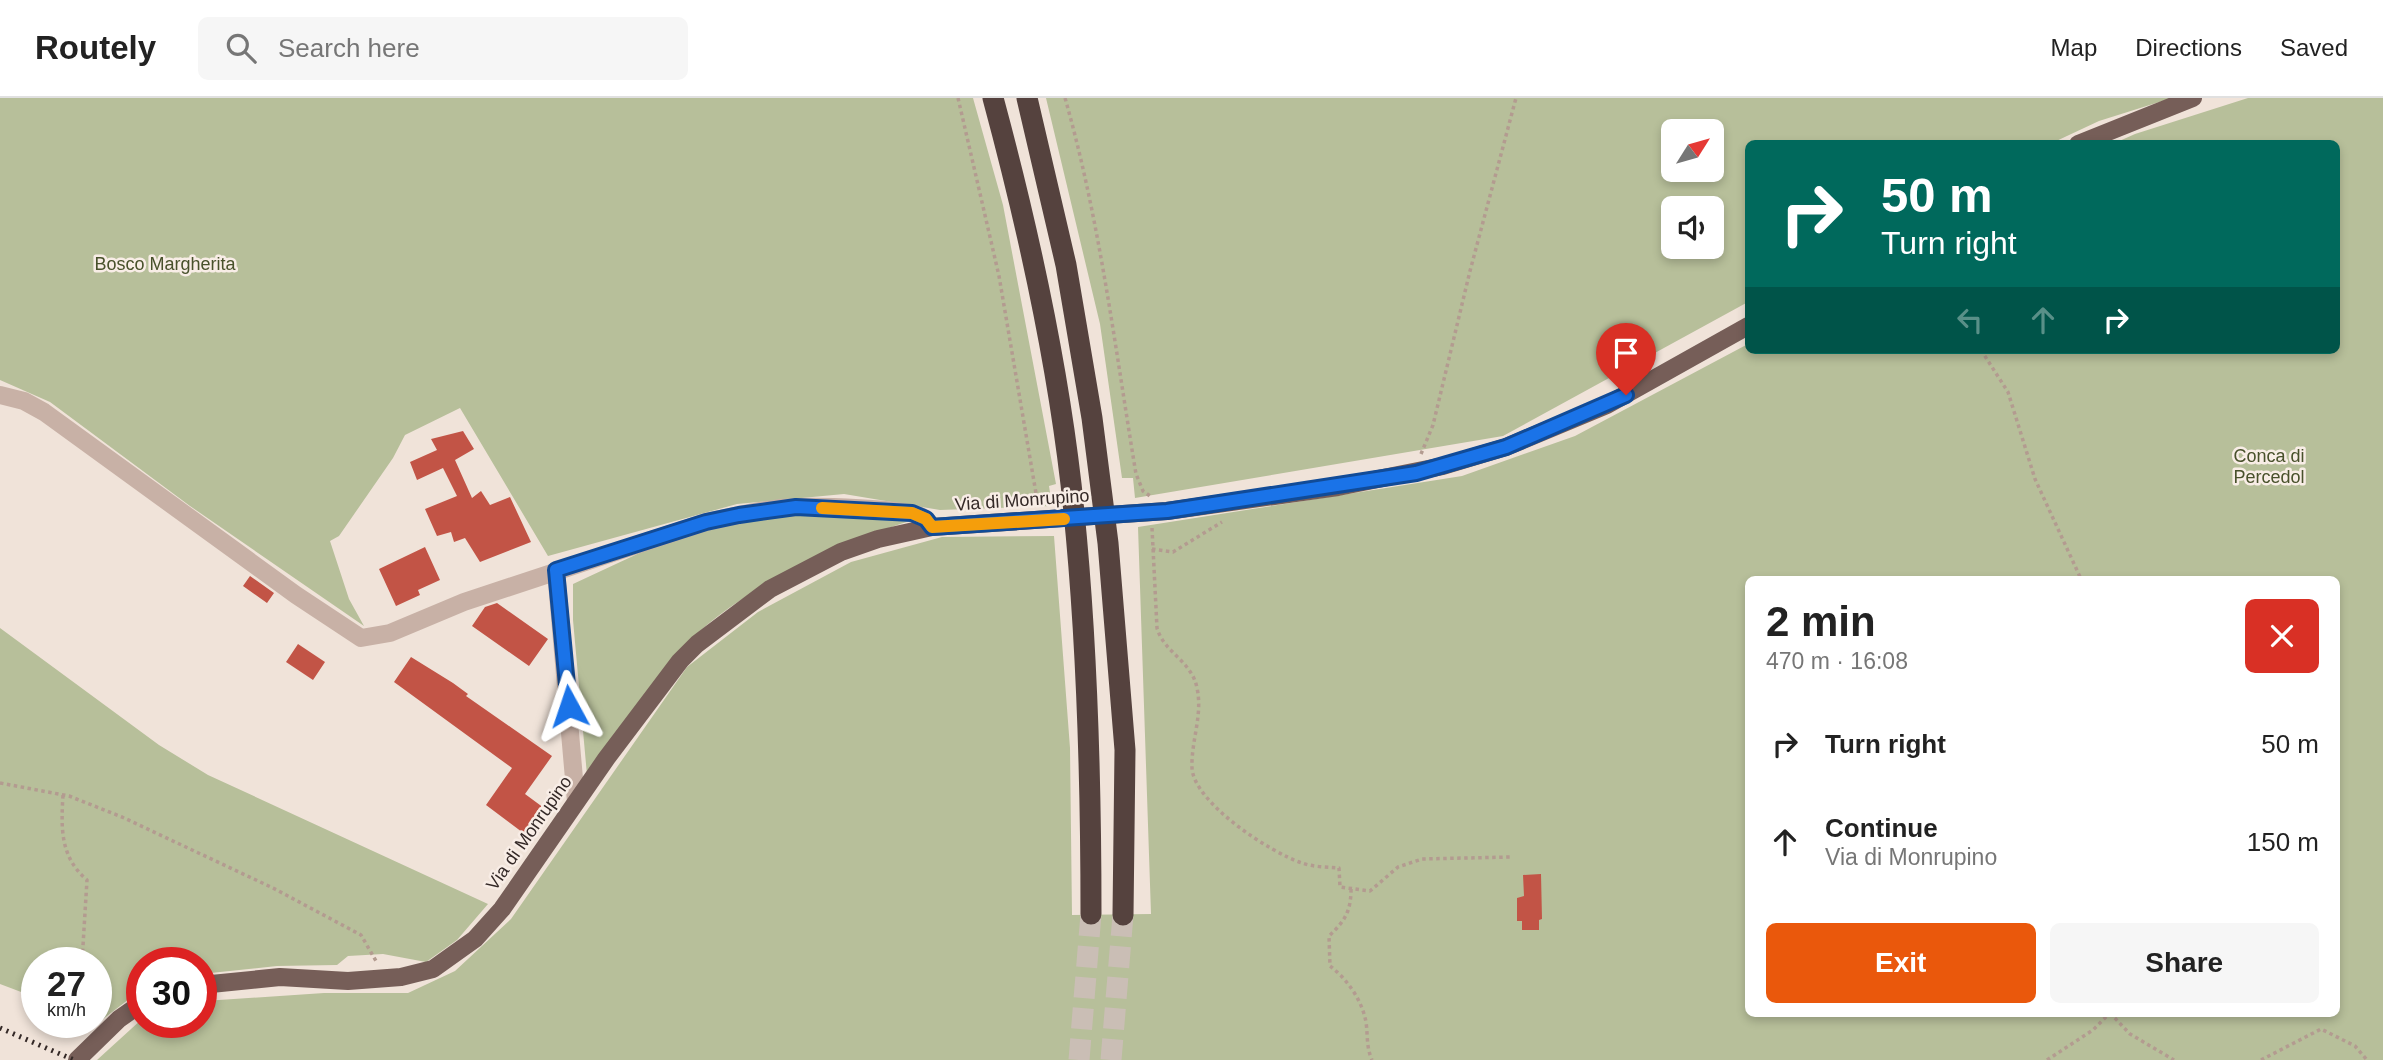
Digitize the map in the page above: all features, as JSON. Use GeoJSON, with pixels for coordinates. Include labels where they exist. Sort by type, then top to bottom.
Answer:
{"type":"FeatureCollection","features":[{"type":"Feature","properties":{"kind":"highway"},"geometry":{"type":"LineString","coordinates":[[993,98],[1036,278],[1071,485],[1091,753],[1091,914]]}},
{"type":"Feature","properties":{"kind":"highway"},"geometry":{"type":"LineString","coordinates":[[1027,98],[1066,265],[1092,418],[1108,542],[1125,751],[1123,915]]}},
{"type":"Feature","properties":{"kind":"main road"},"geometry":{"type":"LineString","coordinates":[[2088,140],[2193,98]]}},
{"type":"Feature","properties":{"kind":"main road","name":"Via di Monrupino"},"geometry":{"type":"LineString","coordinates":[[217,983],[280,977],[348,981],[386,978],[433,969],[475,939],[502,909],[576,802],[680,662],[716,627],[770,589],[841,552],[878,539],[932,527],[1152,512],[1416,473],[1506,447],[1607,405],[1745,329]]}},
{"type":"Feature","properties":{"kind":"main road"},"geometry":{"type":"LineString","coordinates":[[77,1060],[126,1014]]}},
{"type":"Feature","properties":{"kind":"street"},"geometry":{"type":"LineString","coordinates":[[0,395],[24,401],[44,412],[296,595],[361,638],[390,633],[464,601],[706,522],[796,507],[912,513],[926,519],[932,527]]}},
{"type":"Feature","properties":{"kind":"street"},"geometry":{"type":"LineString","coordinates":[[556,570],[576,802]]}},
{"type":"Feature","properties":{"kind":"path"},"geometry":{"type":"LineString","coordinates":[[958,98],[999,276],[1046,521]]}},
{"type":"Feature","properties":{"kind":"path"},"geometry":{"type":"LineString","coordinates":[[1065,98],[1083,161],[1097,232],[1136,474],[1152,512],[1157,628],[1161,642],[1182,660],[1194,676],[1198,690],[1199,717],[1192,770],[1200,789],[1236,825],[1302,864],[1339,868],[1340,887],[1370,891],[1398,867],[1422,859],[1510,857]]}},
{"type":"Feature","properties":{"kind":"path"},"geometry":{"type":"LineString","coordinates":[[1416,473],[1433,425],[1516,98]]}},
{"type":"Feature","properties":{"kind":"path"},"geometry":{"type":"LineString","coordinates":[[1984,354],[2008,392],[2035,479],[2080,576]]}},
{"type":"Feature","properties":{"kind":"path"},"geometry":{"type":"LineString","coordinates":[[1152,549],[1173,552],[1198,540],[1245,499]]}},
{"type":"Feature","properties":{"kind":"path"},"geometry":{"type":"LineString","coordinates":[[0,783],[63,795],[122,817],[312,906],[361,934],[386,978]]}},
{"type":"Feature","properties":{"kind":"path"},"geometry":{"type":"LineString","coordinates":[[63,795],[61,835],[72,867],[87,880],[83,947]]}},
{"type":"Feature","properties":{"kind":"path"},"geometry":{"type":"LineString","coordinates":[[1351,889],[1351,906],[1346,919],[1329,936],[1329,959],[1330,966],[1343,975],[1354,991],[1366,1021],[1365,1044],[1372,1060]]}},
{"type":"Feature","properties":{"kind":"path"},"geometry":{"type":"LineString","coordinates":[[2047,1060],[2093,1030],[2106,1017]]}},
{"type":"Feature","properties":{"kind":"path"},"geometry":{"type":"LineString","coordinates":[[2114,1017],[2130,1034],[2174,1060]]}},
{"type":"Feature","properties":{"kind":"path"},"geometry":{"type":"LineString","coordinates":[[2261,1060],[2321,1029],[2355,1045],[2367,1060]]}},
{"type":"Feature","properties":{"kind":"green space","name":"Bosco Margherita"},"geometry":{"type":"Polygon","coordinates":[[[0,98],[973,98],[1003,205],[1056,484],[1049,486],[1052,506],[940,510],[844,494],[737,504],[548,556],[460,408],[405,435],[393,458],[339,536],[330,541],[349,599],[364,626],[190,506],[50,402],[0,380],[0,98]]]}},
{"type":"Feature","properties":{"kind":"green space"},"geometry":{"type":"Polygon","coordinates":[[[1046,98],[2172,98],[2099,121],[2058,140],[1745,140],[1745,304],[1503,436],[1135,498],[1133,478],[1122,478],[1100,324],[1046,98]]]}},
{"type":"Feature","properties":{"kind":"green space","name":"Conca di Percedol"},"geometry":{"type":"Polygon","coordinates":[[[2248,98],[2383,98],[2383,1060],[97,1060],[126,1034],[126,1038],[217,1038],[217,1000],[324,993],[408,993],[455,971],[511,919],[687,667],[758,612],[851,562],[942,537],[1054,536],[1070,748],[1072,915],[1151,914],[1138,527],[1462,476],[1575,436],[1745,346],[1745,354],[2340,354],[2340,140],[2122,140],[2248,98]]]}},
{"type":"Feature","properties":{"kind":"green space"},"geometry":{"type":"Polygon","coordinates":[[[795,510],[910,521],[821,556],[730,607],[684,647],[587,775],[573,620],[573,584],[661,543],[706,528],[795,510]]]}},
{"type":"Feature","properties":{"kind":"green space"},"geometry":{"type":"Polygon","coordinates":[[[0,628],[159,745],[208,775],[488,904],[457,940],[426,962],[383,954],[348,956],[337,965],[277,966],[217,972],[217,947],[126,947],[126,1001],[112,1012],[112,947],[21,947],[21,992],[0,984],[0,628]]]}},
{"type":"Feature","properties":{"kind":"building"},"geometry":{"type":"Polygon","coordinates":[[[463,431],[474,449],[455,460],[472,498],[481,491],[490,505],[510,497],[531,542],[480,562],[465,538],[454,542],[451,532],[437,536],[425,509],[457,496],[443,468],[417,480],[410,462],[437,450],[431,439],[463,431]]]}},
{"type":"Feature","properties":{"kind":"building"},"geometry":{"type":"Polygon","coordinates":[[[425,547],[440,580],[418,590],[420,595],[396,606],[379,569],[425,547]]]}},
{"type":"Feature","properties":{"kind":"building"},"geometry":{"type":"Polygon","coordinates":[[[250,576],[274,593],[267,603],[243,586],[250,576]]]}},
{"type":"Feature","properties":{"kind":"building"},"geometry":{"type":"Polygon","coordinates":[[[497,603],[548,639],[529,666],[472,626],[485,607],[497,603]]]}},
{"type":"Feature","properties":{"kind":"building"},"geometry":{"type":"Polygon","coordinates":[[[298,644],[325,662],[313,680],[286,662],[298,644]]]}},
{"type":"Feature","properties":{"kind":"building"},"geometry":{"type":"Polygon","coordinates":[[[411,657],[453,683],[468,694],[466,696],[552,756],[525,794],[544,808],[526,835],[486,805],[512,768],[394,682],[411,657]]]}},
{"type":"Feature","properties":{"kind":"building"},"geometry":{"type":"Polygon","coordinates":[[[1541,874],[1542,919],[1539,920],[1539,930],[1522,930],[1522,921],[1517,921],[1517,898],[1524,896],[1523,875],[1541,874]]]}},
{"type":"Feature","properties":{"kind":"tunnel"},"geometry":{"type":"LineString","coordinates":[[1079,1060],[1091,914]]}},
{"type":"Feature","properties":{"kind":"tunnel"},"geometry":{"type":"LineString","coordinates":[[1111,1060],[1123,915]]}},
{"type":"Feature","properties":{"kind":"railway"},"geometry":{"type":"LineString","coordinates":[[0,1028],[74,1060]]}},
{"type":"Feature","properties":{"kind":"slow traffic"},"geometry":{"type":"LineString","coordinates":[[822,508],[912,513],[926,519],[932,527],[1064,519]]}},
{"type":"Feature","properties":{"kind":"route"},"geometry":{"type":"LineString","coordinates":[[569,706],[556,570],[706,522],[796,507],[912,513],[926,519],[932,527],[1167,511],[1416,473],[1490,453],[1538,435],[1626,395]]}}]}
